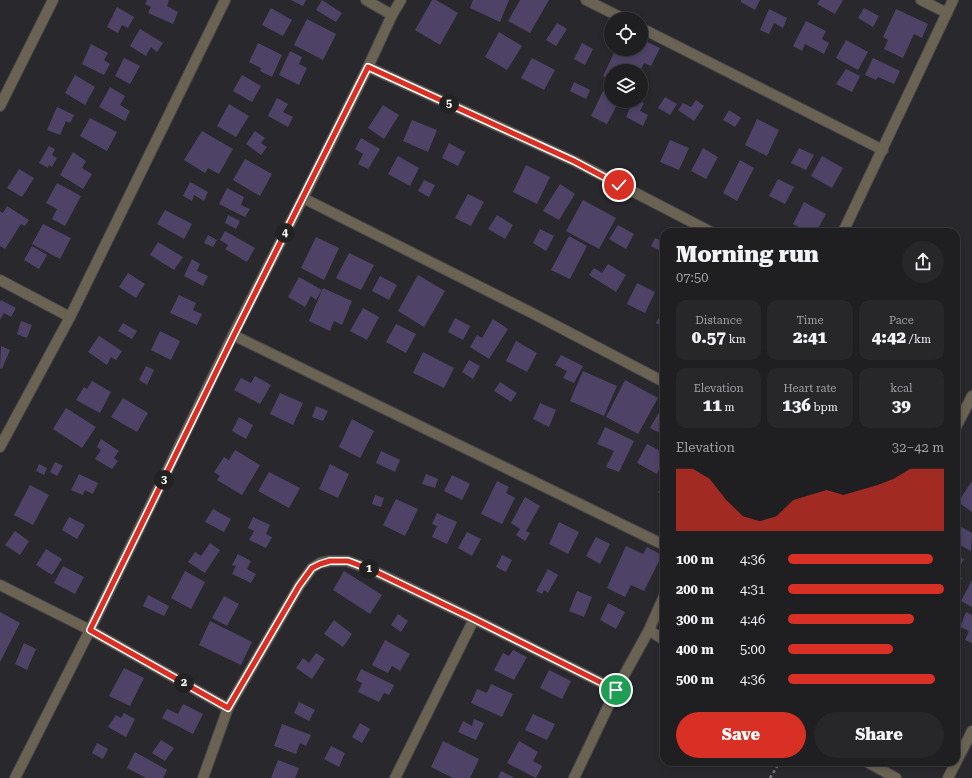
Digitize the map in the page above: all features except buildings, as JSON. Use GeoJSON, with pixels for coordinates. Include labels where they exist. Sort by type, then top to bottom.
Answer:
{"type":"FeatureCollection","features":[{"type":"Feature","properties":{"kind":"street"},"geometry":{"type":"LineString","coordinates":[[0,106],[53,0]]}},
{"type":"Feature","properties":{"kind":"street"},"geometry":{"type":"LineString","coordinates":[[0,448],[70,317],[225,0]]}},
{"type":"Feature","properties":{"kind":"street"},"geometry":{"type":"LineString","coordinates":[[366,0],[392,14]]}},
{"type":"Feature","properties":{"kind":"street"},"geometry":{"type":"LineString","coordinates":[[15,778],[90,630],[234,335],[368,67],[392,14],[401,0]]}},
{"type":"Feature","properties":{"kind":"street"},"geometry":{"type":"LineString","coordinates":[[586,0],[610,12]]}},
{"type":"Feature","properties":{"kind":"street"},"geometry":{"type":"LineString","coordinates":[[921,0],[947,13]]}},
{"type":"Feature","properties":{"kind":"street"},"geometry":{"type":"LineString","coordinates":[[845,228],[953,0]]}},
{"type":"Feature","properties":{"kind":"street"},"geometry":{"type":"LineString","coordinates":[[648,32],[883,150]]}},
{"type":"Feature","properties":{"kind":"street"},"geometry":{"type":"LineString","coordinates":[[368,67],[574,161],[703,228]]}},
{"type":"Feature","properties":{"kind":"street"},"geometry":{"type":"LineString","coordinates":[[303,198],[532,313],[660,380]]}},
{"type":"Feature","properties":{"kind":"street"},"geometry":{"type":"LineString","coordinates":[[0,280],[70,317]]}},
{"type":"Feature","properties":{"kind":"street"},"geometry":{"type":"LineString","coordinates":[[234,335],[660,543]]}},
{"type":"Feature","properties":{"kind":"street"},"geometry":{"type":"LineString","coordinates":[[960,419],[972,396]]}},
{"type":"Feature","properties":{"kind":"street"},"geometry":{"type":"LineString","coordinates":[[203,778],[228,708],[299,586],[312,568],[330,561],[348,561],[372,570],[616,690]]}},
{"type":"Feature","properties":{"kind":"street"},"geometry":{"type":"LineString","coordinates":[[0,585],[90,630],[228,708]]}},
{"type":"Feature","properties":{"kind":"street"},"geometry":{"type":"LineString","coordinates":[[574,778],[616,690],[649,630],[660,605]]}},
{"type":"Feature","properties":{"kind":"street"},"geometry":{"type":"LineString","coordinates":[[395,778],[474,619]]}},
{"type":"Feature","properties":{"kind":"street"},"geometry":{"type":"LineString","coordinates":[[649,630],[660,637]]}},
{"type":"Feature","properties":{"kind":"street"},"geometry":{"type":"LineString","coordinates":[[960,754],[972,731]]}},
{"type":"Feature","properties":{"kind":"street"},"geometry":{"type":"LineString","coordinates":[[874,766],[896,778]]}},
{"type":"Feature","properties":{"kind":"street"},"geometry":{"type":"LineString","coordinates":[[948,778],[954,766]]}},
{"type":"Feature","properties":{"kind":"path"},"geometry":{"type":"LineString","coordinates":[[770,778],[778,766]]}},
{"type":"Feature","properties":{"kind":"route"},"geometry":{"type":"LineString","coordinates":[[616,690],[474,619],[372,570],[348,561],[330,561],[312,568],[299,586],[228,708],[90,630],[234,335],[368,67],[574,161],[619,185]]}}]}
